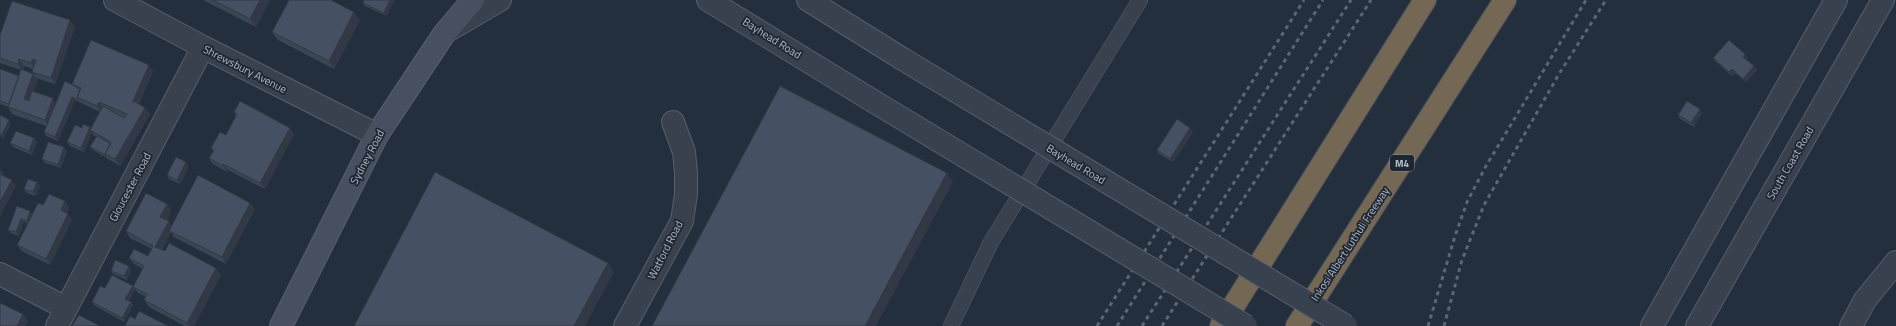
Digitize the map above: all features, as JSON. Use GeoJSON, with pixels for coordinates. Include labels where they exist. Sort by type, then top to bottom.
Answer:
{"type":"FeatureCollection","features":[{"type":"Feature","properties":{"kind":"highway"},"geometry":{"type":"LineString","coordinates":[[1221,326],[1425,0]]}},
{"type":"Feature","properties":{"kind":"highway","name":"Inkosi Albert Luthuli Freeway"},"geometry":{"type":"LineString","coordinates":[[1297,326],[1505,0]]}},
{"type":"Feature","properties":{"kind":"main road","name":"Sydney Road"},"geometry":{"type":"LineString","coordinates":[[281,326],[377,135],[444,34],[473,0]]}},
{"type":"Feature","properties":{"kind":"street","name":"Shrewsbury Avenue"},"geometry":{"type":"LineString","coordinates":[[114,0],[377,135]]}},
{"type":"Feature","properties":{"kind":"street"},"geometry":{"type":"LineString","coordinates":[[444,34],[500,0]]}},
{"type":"Feature","properties":{"kind":"street","name":"Bayhead Road"},"geometry":{"type":"LineString","coordinates":[[708,0],[1246,326]]}},
{"type":"Feature","properties":{"kind":"street","name":"Bayhead Road"},"geometry":{"type":"LineString","coordinates":[[808,0],[901,58],[1346,326]]}},
{"type":"Feature","properties":{"kind":"street"},"geometry":{"type":"LineString","coordinates":[[1652,326],[1836,0]]}},
{"type":"Feature","properties":{"kind":"street","name":"South Coast Road"},"geometry":{"type":"LineString","coordinates":[[1698,326],[1883,0]]}},
{"type":"Feature","properties":{"kind":"street","name":"Gloucester Road"},"geometry":{"type":"LineString","coordinates":[[61,317],[203,47]]}},
{"type":"Feature","properties":{"kind":"street","name":"Watford Road"},"geometry":{"type":"LineString","coordinates":[[625,326],[682,221],[686,194],[686,173],[684,152],[673,122]]}},
{"type":"Feature","properties":{"kind":"street"},"geometry":{"type":"LineString","coordinates":[[1851,326],[1865,300],[1896,262]]}},
{"type":"Feature","properties":{"kind":"street"},"geometry":{"type":"LineString","coordinates":[[0,274],[61,317]]}},
{"type":"Feature","properties":{"kind":"lane"},"geometry":{"type":"LineString","coordinates":[[951,326],[991,242],[1140,0]]}},
{"type":"Feature","properties":{"kind":"building"},"geometry":{"type":"Polygon","coordinates":[[[213,0],[260,0],[250,19],[213,0]]]}},
{"type":"Feature","properties":{"kind":"building"},"geometry":{"type":"Polygon","coordinates":[[[289,0],[331,0],[354,12],[329,61],[272,32],[289,0]]]}},
{"type":"Feature","properties":{"kind":"building"},"geometry":{"type":"Polygon","coordinates":[[[364,0],[390,0],[384,13],[363,3],[364,0]]]}},
{"type":"Feature","properties":{"kind":"building"},"geometry":{"type":"Polygon","coordinates":[[[12,1],[70,20],[51,78],[32,72],[36,60],[33,59],[31,63],[19,59],[18,64],[0,58],[0,35],[12,1]]]}},
{"type":"Feature","properties":{"kind":"building"},"geometry":{"type":"Polygon","coordinates":[[[91,40],[149,65],[132,103],[134,101],[145,108],[115,159],[105,154],[111,142],[90,130],[103,106],[124,118],[127,114],[99,102],[97,106],[77,97],[81,88],[72,84],[91,40]]]}},
{"type":"Feature","properties":{"kind":"building"},"geometry":{"type":"Polygon","coordinates":[[[1729,40],[1745,54],[1743,57],[1754,66],[1743,79],[1732,69],[1729,72],[1713,58],[1729,40]]]}},
{"type":"Feature","properties":{"kind":"building"},"geometry":{"type":"Polygon","coordinates":[[[0,69],[19,76],[9,104],[0,101],[0,69]]]}},
{"type":"Feature","properties":{"kind":"building"},"geometry":{"type":"Polygon","coordinates":[[[21,69],[33,74],[24,99],[29,101],[32,91],[53,98],[45,120],[8,107],[21,69]]]}},
{"type":"Feature","properties":{"kind":"building"},"geometry":{"type":"Polygon","coordinates":[[[65,81],[80,89],[77,97],[79,100],[72,97],[55,137],[44,132],[65,81]]]}},
{"type":"Feature","properties":{"kind":"building"},"geometry":{"type":"Polygon","coordinates":[[[780,86],[947,173],[865,326],[652,326],[780,86]]]}},
{"type":"Feature","properties":{"kind":"building"},"geometry":{"type":"Polygon","coordinates":[[[240,101],[290,128],[260,183],[209,158],[214,150],[211,148],[220,132],[226,135],[237,114],[234,112],[240,101]]]}},
{"type":"Feature","properties":{"kind":"building"},"geometry":{"type":"Polygon","coordinates":[[[1687,101],[1700,109],[1691,123],[1678,115],[1687,101]]]}},
{"type":"Feature","properties":{"kind":"building"},"geometry":{"type":"Polygon","coordinates":[[[0,115],[9,120],[1,136],[0,135],[0,115]]]}},
{"type":"Feature","properties":{"kind":"building"},"geometry":{"type":"Polygon","coordinates":[[[1177,119],[1190,128],[1170,159],[1157,150],[1177,119]]]}},
{"type":"Feature","properties":{"kind":"building"},"geometry":{"type":"Polygon","coordinates":[[[83,124],[90,127],[81,148],[67,142],[75,125],[82,128],[83,124]]]}},
{"type":"Feature","properties":{"kind":"building"},"geometry":{"type":"Polygon","coordinates":[[[16,131],[34,138],[29,151],[10,143],[16,131]]]}},
{"type":"Feature","properties":{"kind":"building"},"geometry":{"type":"Polygon","coordinates":[[[97,136],[111,144],[105,154],[107,156],[90,147],[97,136]]]}},
{"type":"Feature","properties":{"kind":"building"},"geometry":{"type":"Polygon","coordinates":[[[48,142],[64,147],[58,165],[42,159],[48,142]]]}},
{"type":"Feature","properties":{"kind":"building"},"geometry":{"type":"Polygon","coordinates":[[[176,157],[186,162],[177,180],[167,175],[176,157]]]}},
{"type":"Feature","properties":{"kind":"building"},"geometry":{"type":"Polygon","coordinates":[[[435,172],[608,263],[574,326],[354,326],[435,172]]]}},
{"type":"Feature","properties":{"kind":"building"},"geometry":{"type":"Polygon","coordinates":[[[0,174],[12,180],[0,202],[0,174]]]}},
{"type":"Feature","properties":{"kind":"building"},"geometry":{"type":"Polygon","coordinates":[[[198,175],[250,203],[222,257],[169,231],[198,175]]]}},
{"type":"Feature","properties":{"kind":"building"},"geometry":{"type":"Polygon","coordinates":[[[28,179],[37,182],[33,192],[24,189],[28,179]]]}},
{"type":"Feature","properties":{"kind":"building"},"geometry":{"type":"Polygon","coordinates":[[[146,193],[167,204],[160,217],[169,221],[155,247],[165,251],[169,243],[216,268],[187,323],[144,300],[147,294],[133,287],[144,266],[129,258],[134,249],[148,256],[153,246],[126,231],[146,193]]]}},
{"type":"Feature","properties":{"kind":"building"},"geometry":{"type":"Polygon","coordinates":[[[49,194],[65,201],[61,210],[68,214],[46,259],[17,245],[38,203],[43,205],[49,194]]]}},
{"type":"Feature","properties":{"kind":"building"},"geometry":{"type":"Polygon","coordinates":[[[17,206],[30,211],[27,221],[21,219],[16,232],[8,230],[17,206]]]}},
{"type":"Feature","properties":{"kind":"building"},"geometry":{"type":"Polygon","coordinates":[[[115,260],[129,266],[124,276],[111,271],[115,260]]]}},
{"type":"Feature","properties":{"kind":"building"},"geometry":{"type":"Polygon","coordinates":[[[112,275],[133,286],[125,299],[131,302],[122,318],[92,302],[100,286],[105,288],[112,275]]]}},
{"type":"Feature","properties":{"kind":"building"},"geometry":{"type":"Polygon","coordinates":[[[0,303],[23,314],[17,326],[0,326],[0,303]]]}},
{"type":"Feature","properties":{"kind":"building"},"geometry":{"type":"Polygon","coordinates":[[[139,311],[168,326],[125,326],[130,316],[135,319],[139,311]]]}},
{"type":"Feature","properties":{"kind":"building"},"geometry":{"type":"Polygon","coordinates":[[[79,315],[98,325],[98,326],[72,326],[79,315]]]}},
{"type":"Feature","properties":{"kind":"railway"},"geometry":{"type":"LineString","coordinates":[[1097,326],[1304,0]]}},
{"type":"Feature","properties":{"kind":"railway"},"geometry":{"type":"LineString","coordinates":[[1117,326],[1323,0]]}},
{"type":"Feature","properties":{"kind":"railway"},"geometry":{"type":"LineString","coordinates":[[1142,326],[1351,0]]}},
{"type":"Feature","properties":{"kind":"railway"},"geometry":{"type":"LineString","coordinates":[[1162,326],[1371,0]]}},
{"type":"Feature","properties":{"kind":"railway"},"geometry":{"type":"LineString","coordinates":[[1428,326],[1455,236],[1467,202],[1486,166],[1586,0]]}},
{"type":"Feature","properties":{"kind":"railway"},"geometry":{"type":"LineString","coordinates":[[1444,326],[1462,260],[1484,205],[1559,74],[1606,0]]}}]}
